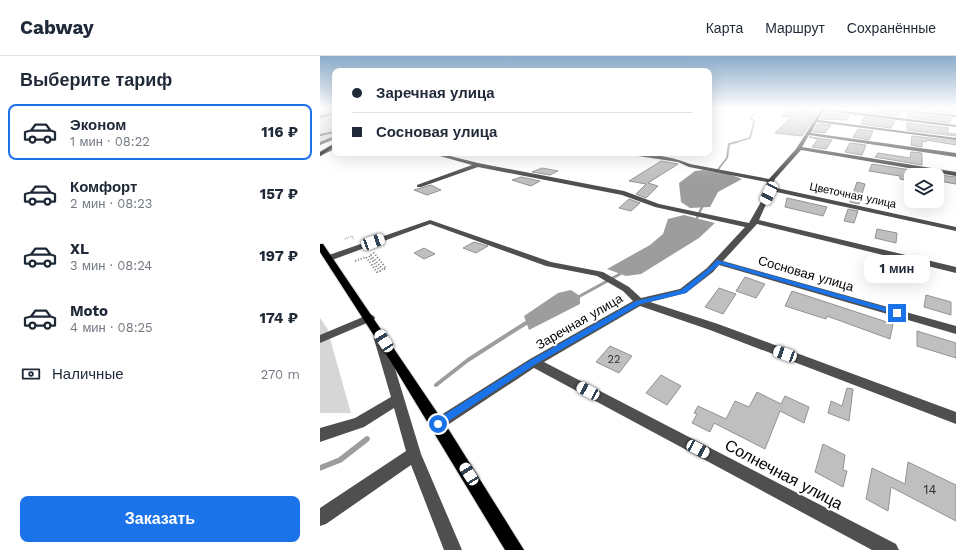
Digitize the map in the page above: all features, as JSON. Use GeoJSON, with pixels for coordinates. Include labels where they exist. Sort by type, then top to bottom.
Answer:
{"type":"FeatureCollection","features":[{"type":"Feature","properties":{"kind":"main road"},"geometry":{"type":"LineString","coordinates":[[320,246],[370,318],[438,424],[515,550]]}},
{"type":"Feature","properties":{"kind":"street","name":"Заречная улица"},"geometry":{"type":"LineString","coordinates":[[438,424],[534,362],[639,302],[683,292],[710,270],[753,224],[769,193],[770,184],[811,131]]}},
{"type":"Feature","properties":{"kind":"street"},"geometry":{"type":"LineString","coordinates":[[886,131],[956,140]]}},
{"type":"Feature","properties":{"kind":"street"},"geometry":{"type":"LineString","coordinates":[[320,136],[332,133]]}},
{"type":"Feature","properties":{"kind":"street"},"geometry":{"type":"LineString","coordinates":[[809,134],[956,155]]}},
{"type":"Feature","properties":{"kind":"street"},"geometry":{"type":"LineString","coordinates":[[320,136],[332,141]]}},
{"type":"Feature","properties":{"kind":"street"},"geometry":{"type":"LineString","coordinates":[[320,144],[332,142]]}},
{"type":"Feature","properties":{"kind":"street"},"geometry":{"type":"LineString","coordinates":[[320,154],[332,144]]}},
{"type":"Feature","properties":{"kind":"street"},"geometry":{"type":"LineString","coordinates":[[799,148],[956,174]]}},
{"type":"Feature","properties":{"kind":"street"},"geometry":{"type":"LineString","coordinates":[[444,156],[478,165],[624,193],[657,206],[753,224],[956,270]]}},
{"type":"Feature","properties":{"kind":"street","name":"Цветочная улица"},"geometry":{"type":"LineString","coordinates":[[643,156],[679,161],[689,165],[956,229]]}},
{"type":"Feature","properties":{"kind":"street"},"geometry":{"type":"LineString","coordinates":[[419,186],[478,165]]}},
{"type":"Feature","properties":{"kind":"street"},"geometry":{"type":"LineString","coordinates":[[329,258],[430,222],[549,264],[600,274],[626,289],[639,302],[721,330],[956,418]]}},
{"type":"Feature","properties":{"kind":"street","name":"Сосновая улица"},"geometry":{"type":"LineString","coordinates":[[718,262],[956,330]]}},
{"type":"Feature","properties":{"kind":"street"},"geometry":{"type":"LineString","coordinates":[[320,339],[370,318]]}},
{"type":"Feature","properties":{"kind":"street"},"geometry":{"type":"LineString","coordinates":[[379,333],[414,454],[452,550]]}},
{"type":"Feature","properties":{"kind":"street","name":"Солнечная улица"},"geometry":{"type":"LineString","coordinates":[[534,362],[890,550]]}},
{"type":"Feature","properties":{"kind":"street"},"geometry":{"type":"LineString","coordinates":[[320,435],[359,423],[398,399]]}},
{"type":"Feature","properties":{"kind":"street"},"geometry":{"type":"LineString","coordinates":[[320,518],[414,454]]}},
{"type":"Feature","properties":{"kind":"path"},"geometry":{"type":"LineString","coordinates":[[345,238],[352,236]]}},
{"type":"Feature","properties":{"kind":"path"},"geometry":{"type":"LineString","coordinates":[[355,261],[366,257],[377,272],[380,270],[369,256],[371,255],[383,270],[386,268],[373,252]]}},
{"type":"Feature","properties":{"kind":"shaded area"},"geometry":{"type":"Polygon","coordinates":[[[320,131],[332,131],[332,140],[320,146],[320,131]]]}},
{"type":"Feature","properties":{"kind":"shaded area"},"geometry":{"type":"Polygon","coordinates":[[[703,170],[729,174],[742,179],[718,192],[710,207],[690,208],[681,202],[679,183],[695,171],[703,170]]]}},
{"type":"Feature","properties":{"kind":"shaded area"},"geometry":{"type":"Polygon","coordinates":[[[684,215],[715,223],[699,238],[641,274],[626,276],[607,269],[650,245],[663,234],[668,219],[684,215]]]}},
{"type":"Feature","properties":{"kind":"shaded area"},"geometry":{"type":"Polygon","coordinates":[[[571,290],[580,296],[580,304],[529,330],[524,316],[558,293],[571,290]]]}},
{"type":"Feature","properties":{"kind":"shaded area"},"geometry":{"type":"Polygon","coordinates":[[[320,318],[327,328],[351,413],[320,413],[320,318]]]}},
{"type":"Feature","properties":{"kind":"building"},"geometry":{"type":"Polygon","coordinates":[[[777,131],[805,131],[802,136],[775,133],[777,131]]]}},
{"type":"Feature","properties":{"kind":"building"},"geometry":{"type":"Polygon","coordinates":[[[814,131],[826,131],[825,133],[814,131]]]}},
{"type":"Feature","properties":{"kind":"building"},"geometry":{"type":"Polygon","coordinates":[[[857,131],[873,131],[869,140],[853,137],[857,131]]]}},
{"type":"Feature","properties":{"kind":"building"},"geometry":{"type":"Polygon","coordinates":[[[916,131],[948,131],[947,133],[956,134],[956,136],[916,131]]]}},
{"type":"Feature","properties":{"kind":"building"},"geometry":{"type":"Polygon","coordinates":[[[912,136],[956,141],[956,145],[926,140],[926,142],[922,141],[922,147],[911,145],[912,136]]]}},
{"type":"Feature","properties":{"kind":"building"},"geometry":{"type":"Polygon","coordinates":[[[809,137],[832,140],[826,149],[812,147],[818,139],[809,137]]]}},
{"type":"Feature","properties":{"kind":"building"},"geometry":{"type":"Polygon","coordinates":[[[850,143],[866,145],[862,155],[845,152],[850,143]]]}},
{"type":"Feature","properties":{"kind":"building"},"geometry":{"type":"Polygon","coordinates":[[[911,152],[922,153],[922,165],[875,157],[878,153],[910,158],[911,152]]]}},
{"type":"Feature","properties":{"kind":"building"},"geometry":{"type":"Polygon","coordinates":[[[661,161],[678,164],[648,183],[658,186],[646,198],[636,194],[646,184],[629,181],[661,161]]]}},
{"type":"Feature","properties":{"kind":"building"},"geometry":{"type":"Polygon","coordinates":[[[872,164],[904,169],[904,180],[900,179],[900,176],[869,171],[872,164]]]}},
{"type":"Feature","properties":{"kind":"building"},"geometry":{"type":"Polygon","coordinates":[[[542,168],[558,171],[550,175],[532,172],[542,168]]]}},
{"type":"Feature","properties":{"kind":"building"},"geometry":{"type":"Polygon","coordinates":[[[944,176],[956,177],[956,184],[944,182],[944,176]]]}},
{"type":"Feature","properties":{"kind":"building"},"geometry":{"type":"Polygon","coordinates":[[[521,177],[540,181],[531,186],[512,180],[521,177]]]}},
{"type":"Feature","properties":{"kind":"building"},"geometry":{"type":"Polygon","coordinates":[[[857,182],[865,184],[859,204],[850,202],[857,182]]]}},
{"type":"Feature","properties":{"kind":"building"},"geometry":{"type":"Polygon","coordinates":[[[431,185],[441,190],[427,195],[414,190],[431,185]]]}},
{"type":"Feature","properties":{"kind":"building"},"geometry":{"type":"Polygon","coordinates":[[[787,198],[827,207],[823,216],[785,207],[787,198]]]}},
{"type":"Feature","properties":{"kind":"building"},"geometry":{"type":"Polygon","coordinates":[[[629,199],[640,203],[631,211],[619,208],[629,199]]]}},
{"type":"Feature","properties":{"kind":"building"},"geometry":{"type":"Polygon","coordinates":[[[848,209],[858,211],[854,223],[844,221],[848,209]]]}},
{"type":"Feature","properties":{"kind":"building"},"geometry":{"type":"Polygon","coordinates":[[[877,229],[897,233],[896,243],[875,238],[877,229]]]}},
{"type":"Feature","properties":{"kind":"building"},"geometry":{"type":"Polygon","coordinates":[[[474,242],[488,246],[476,253],[463,248],[474,242]]]}},
{"type":"Feature","properties":{"kind":"building"},"geometry":{"type":"Polygon","coordinates":[[[424,248],[435,254],[424,259],[414,253],[424,248]]]}},
{"type":"Feature","properties":{"kind":"building"},"geometry":{"type":"Polygon","coordinates":[[[745,277],[765,284],[756,298],[736,291],[745,277]]]}},
{"type":"Feature","properties":{"kind":"building"},"geometry":{"type":"Polygon","coordinates":[[[719,288],[736,294],[723,314],[705,307],[719,288]]]}},
{"type":"Feature","properties":{"kind":"building"},"geometry":{"type":"Polygon","coordinates":[[[792,291],[893,324],[890,339],[827,316],[826,319],[785,306],[792,291]]]}},
{"type":"Feature","properties":{"kind":"building"},"geometry":{"type":"Polygon","coordinates":[[[926,295],[951,302],[951,315],[924,307],[926,295]]]}},
{"type":"Feature","properties":{"kind":"building"},"geometry":{"type":"Polygon","coordinates":[[[917,331],[956,343],[956,358],[917,346],[917,331]]]}},
{"type":"Feature","properties":{"kind":"building"},"geometry":{"type":"Polygon","coordinates":[[[610,346],[632,356],[619,373],[596,362],[610,346]]]}},
{"type":"Feature","properties":{"kind":"building"},"geometry":{"type":"Polygon","coordinates":[[[661,375],[681,386],[667,405],[646,393],[661,375]]]}},
{"type":"Feature","properties":{"kind":"building"},"geometry":{"type":"Polygon","coordinates":[[[847,388],[853,389],[849,421],[828,413],[831,401],[842,406],[847,388]]]}},
{"type":"Feature","properties":{"kind":"building"},"geometry":{"type":"Polygon","coordinates":[[[757,392],[781,404],[785,396],[809,407],[804,423],[780,411],[765,449],[714,423],[710,432],[692,423],[697,414],[694,413],[698,406],[726,419],[735,401],[749,407],[757,392]]]}},
{"type":"Feature","properties":{"kind":"building"},"geometry":{"type":"Polygon","coordinates":[[[823,444],[845,455],[843,470],[847,471],[843,487],[815,472],[823,444]]]}},
{"type":"Feature","properties":{"kind":"building"},"geometry":{"type":"Polygon","coordinates":[[[908,462],[956,485],[956,521],[891,487],[888,511],[866,499],[872,468],[905,484],[908,462]]]}},
{"type":"Feature","properties":{"kind":"waterway"},"geometry":{"type":"LineString","coordinates":[[733,143],[750,138],[752,131]]}},
{"type":"Feature","properties":{"kind":"waterway"},"geometry":{"type":"LineString","coordinates":[[733,143],[737,142]]}},
{"type":"Feature","properties":{"kind":"waterway"},"geometry":{"type":"LineString","coordinates":[[716,172],[727,158],[729,144],[733,143]]}},
{"type":"Feature","properties":{"kind":"waterway"},"geometry":{"type":"LineString","coordinates":[[697,218],[702,207]]}},
{"type":"Feature","properties":{"kind":"waterway"},"geometry":{"type":"LineString","coordinates":[[580,296],[620,274]]}},
{"type":"Feature","properties":{"kind":"waterway"},"geometry":{"type":"LineString","coordinates":[[436,385],[468,360],[526,323]]}},
{"type":"Feature","properties":{"kind":"waterway"},"geometry":{"type":"LineString","coordinates":[[320,468],[340,460],[367,439]]}},
{"type":"Feature","properties":{"kind":"route"},"geometry":{"type":"LineString","coordinates":[[438,424],[534,362],[591,328],[639,302],[683,292],[718,262],[897,313]]}}]}
